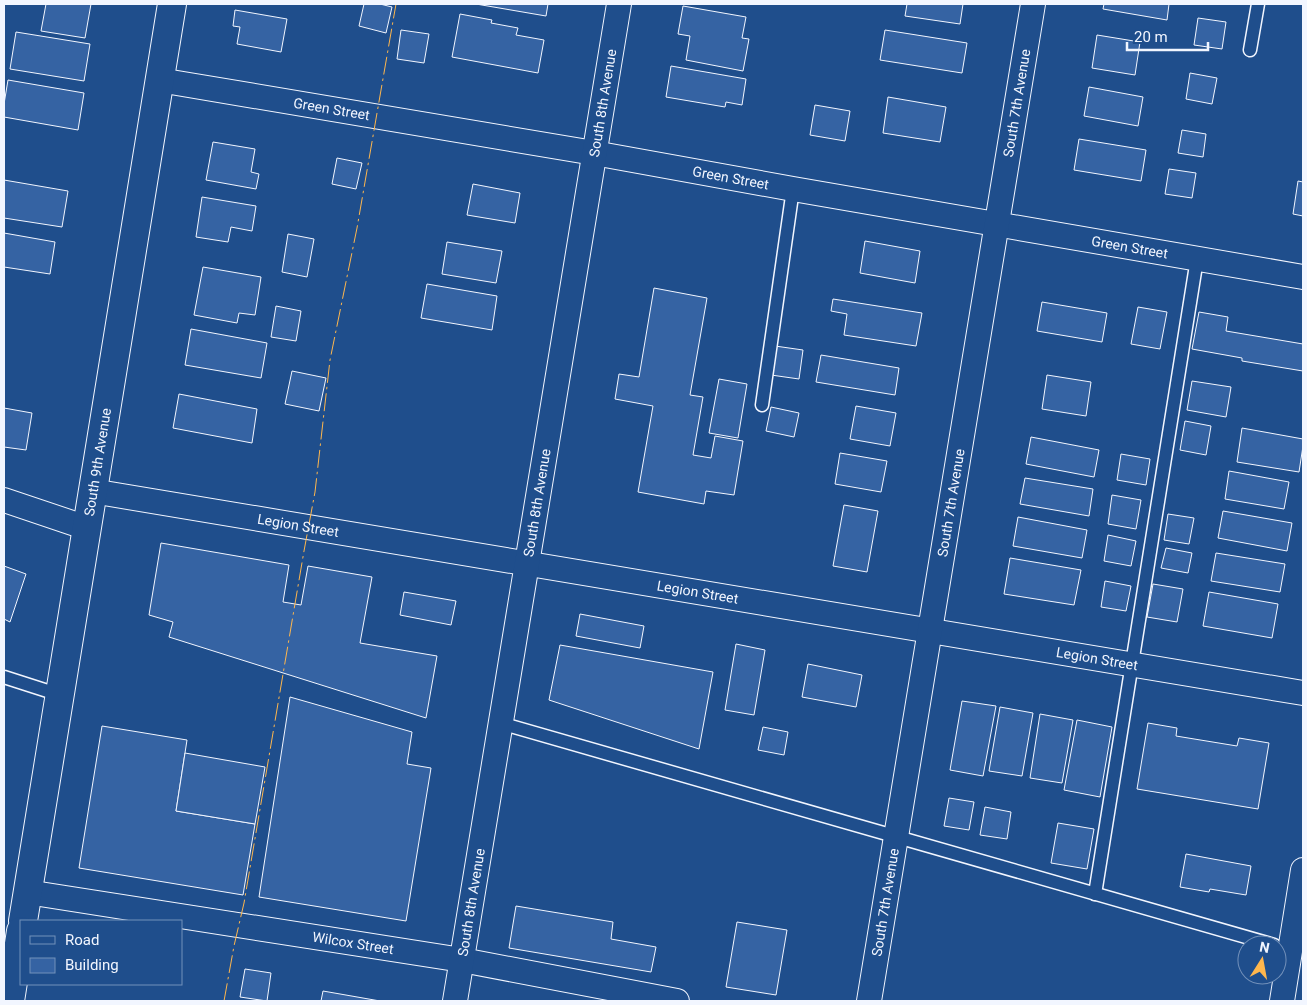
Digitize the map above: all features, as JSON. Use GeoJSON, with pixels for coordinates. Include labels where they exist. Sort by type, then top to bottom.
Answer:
{"type":"FeatureCollection","features":[{"type":"Feature","properties":{"kind":"street","name":"South 9th Avenue"},"geometry":{"type":"LineString","coordinates":[[23,920],[172,4]]}},
{"type":"Feature","properties":{"kind":"street","name":"South 8th Avenue"},"geometry":{"type":"LineString","coordinates":[[455,1001],[619,4]]}},
{"type":"Feature","properties":{"kind":"street","name":"South 7th Avenue"},"geometry":{"type":"LineString","coordinates":[[869,1001],[1033,4]]}},
{"type":"Feature","properties":{"kind":"street","name":"Green Street"},"geometry":{"type":"LineString","coordinates":[[159,80],[594,153],[1303,277]]}},
{"type":"Feature","properties":{"kind":"street","name":"Legion Street"},"geometry":{"type":"LineString","coordinates":[[92,491],[1303,693]]}},
{"type":"Feature","properties":{"kind":"street"},"geometry":{"type":"LineString","coordinates":[[4,500],[86,528]]}},
{"type":"Feature","properties":{"kind":"street"},"geometry":{"type":"LineString","coordinates":[[1287,946],[1303,870]]}},
{"type":"Feature","properties":{"kind":"street","name":"Wilcox Street"},"geometry":{"type":"LineString","coordinates":[[28,892],[462,960],[677,1001]]}},
{"type":"Feature","properties":{"kind":"street"},"geometry":{"type":"LineString","coordinates":[[10,1001],[20,936]]}},
{"type":"Feature","properties":{"kind":"street"},"geometry":{"type":"LineString","coordinates":[[1282,1001],[1283,985]]}},
{"type":"Feature","properties":{"kind":"lane"},"geometry":{"type":"LineString","coordinates":[[1250,50],[1258,4]]}},
{"type":"Feature","properties":{"kind":"lane"},"geometry":{"type":"LineString","coordinates":[[762,405],[793,189]]}},
{"type":"Feature","properties":{"kind":"lane"},"geometry":{"type":"LineString","coordinates":[[1095,894],[1197,259]]}},
{"type":"Feature","properties":{"kind":"lane"},"geometry":{"type":"LineString","coordinates":[[4,677],[60,695]]}},
{"type":"Feature","properties":{"kind":"lane"},"geometry":{"type":"LineString","coordinates":[[500,723],[896,836],[1237,936]]}},
{"type":"Feature","properties":{"kind":"building"},"geometry":{"type":"Polygon","coordinates":[[[46,4],[91,4],[85,38],[41,31],[46,4]]]}},
{"type":"Feature","properties":{"kind":"building"},"geometry":{"type":"Polygon","coordinates":[[[364,4],[380,4],[392,7],[386,33],[359,26],[364,4]]]}},
{"type":"Feature","properties":{"kind":"building"},"geometry":{"type":"Polygon","coordinates":[[[476,4],[548,4],[546,16],[476,4]]]}},
{"type":"Feature","properties":{"kind":"building"},"geometry":{"type":"Polygon","coordinates":[[[907,4],[963,4],[960,24],[905,16],[907,4]]]}},
{"type":"Feature","properties":{"kind":"building"},"geometry":{"type":"Polygon","coordinates":[[[1104,4],[1169,4],[1167,20],[1103,9],[1104,4]]]}},
{"type":"Feature","properties":{"kind":"building"},"geometry":{"type":"Polygon","coordinates":[[[683,6],[746,17],[742,38],[749,39],[743,71],[686,60],[690,36],[678,34],[683,6]]]}},
{"type":"Feature","properties":{"kind":"building"},"geometry":{"type":"Polygon","coordinates":[[[235,10],[287,19],[281,52],[237,44],[240,27],[233,26],[235,10]]]}},
{"type":"Feature","properties":{"kind":"building"},"geometry":{"type":"Polygon","coordinates":[[[460,14],[492,20],[491,23],[518,28],[516,35],[544,40],[538,73],[452,57],[460,14]]]}},
{"type":"Feature","properties":{"kind":"building"},"geometry":{"type":"Polygon","coordinates":[[[1198,18],[1226,22],[1222,49],[1194,45],[1198,18]]]}},
{"type":"Feature","properties":{"kind":"building"},"geometry":{"type":"Polygon","coordinates":[[[401,30],[429,34],[424,63],[397,59],[401,30]]]}},
{"type":"Feature","properties":{"kind":"building"},"geometry":{"type":"Polygon","coordinates":[[[885,30],[967,43],[962,73],[880,60],[885,30]]]}},
{"type":"Feature","properties":{"kind":"building"},"geometry":{"type":"Polygon","coordinates":[[[16,32],[90,44],[84,81],[10,69],[16,32]]]}},
{"type":"Feature","properties":{"kind":"building"},"geometry":{"type":"Polygon","coordinates":[[[1097,35],[1140,42],[1135,75],[1092,68],[1097,35]]]}},
{"type":"Feature","properties":{"kind":"building"},"geometry":{"type":"Polygon","coordinates":[[[671,66],[746,79],[742,105],[726,102],[725,107],[666,97],[671,66]]]}},
{"type":"Feature","properties":{"kind":"building"},"geometry":{"type":"Polygon","coordinates":[[[1190,73],[1217,78],[1212,104],[1186,99],[1190,73]]]}},
{"type":"Feature","properties":{"kind":"building"},"geometry":{"type":"Polygon","coordinates":[[[8,80],[84,93],[78,130],[4,117],[8,80]]]}},
{"type":"Feature","properties":{"kind":"building"},"geometry":{"type":"Polygon","coordinates":[[[1089,87],[1143,97],[1138,126],[1084,116],[1089,87]]]}},
{"type":"Feature","properties":{"kind":"building"},"geometry":{"type":"Polygon","coordinates":[[[888,97],[946,107],[940,142],[883,133],[888,97]]]}},
{"type":"Feature","properties":{"kind":"building"},"geometry":{"type":"Polygon","coordinates":[[[815,105],[850,111],[845,141],[810,135],[815,105]]]}},
{"type":"Feature","properties":{"kind":"building"},"geometry":{"type":"Polygon","coordinates":[[[1182,130],[1206,134],[1203,157],[1178,153],[1182,130]]]}},
{"type":"Feature","properties":{"kind":"building"},"geometry":{"type":"Polygon","coordinates":[[[1079,139],[1146,150],[1141,181],[1074,170],[1079,139]]]}},
{"type":"Feature","properties":{"kind":"building"},"geometry":{"type":"Polygon","coordinates":[[[213,142],[255,149],[251,172],[259,174],[256,189],[206,180],[213,142]]]}},
{"type":"Feature","properties":{"kind":"building"},"geometry":{"type":"Polygon","coordinates":[[[337,158],[362,163],[356,189],[332,184],[337,158]]]}},
{"type":"Feature","properties":{"kind":"building"},"geometry":{"type":"Polygon","coordinates":[[[1169,169],[1196,173],[1192,198],[1165,194],[1169,169]]]}},
{"type":"Feature","properties":{"kind":"building"},"geometry":{"type":"Polygon","coordinates":[[[4,180],[68,191],[62,227],[4,218],[4,180]]]}},
{"type":"Feature","properties":{"kind":"building"},"geometry":{"type":"Polygon","coordinates":[[[1298,181],[1303,182],[1303,216],[1293,214],[1298,181]]]}},
{"type":"Feature","properties":{"kind":"building"},"geometry":{"type":"Polygon","coordinates":[[[473,184],[520,193],[515,223],[467,215],[473,184]]]}},
{"type":"Feature","properties":{"kind":"building"},"geometry":{"type":"Polygon","coordinates":[[[202,197],[256,206],[252,231],[231,227],[228,242],[196,237],[202,197]]]}},
{"type":"Feature","properties":{"kind":"building"},"geometry":{"type":"Polygon","coordinates":[[[4,233],[55,242],[50,274],[4,267],[4,233]]]}},
{"type":"Feature","properties":{"kind":"building"},"geometry":{"type":"Polygon","coordinates":[[[288,234],[314,239],[307,277],[282,272],[288,234]]]}},
{"type":"Feature","properties":{"kind":"building"},"geometry":{"type":"Polygon","coordinates":[[[865,241],[920,251],[915,283],[860,273],[865,241]]]}},
{"type":"Feature","properties":{"kind":"building"},"geometry":{"type":"Polygon","coordinates":[[[447,242],[502,251],[496,283],[442,274],[447,242]]]}},
{"type":"Feature","properties":{"kind":"building"},"geometry":{"type":"Polygon","coordinates":[[[203,267],[261,277],[255,315],[239,313],[237,323],[194,315],[203,267]]]}},
{"type":"Feature","properties":{"kind":"building"},"geometry":{"type":"Polygon","coordinates":[[[427,284],[497,296],[492,330],[421,318],[427,284]]]}},
{"type":"Feature","properties":{"kind":"building"},"geometry":{"type":"Polygon","coordinates":[[[654,288],[707,298],[690,395],[703,397],[693,455],[711,458],[715,436],[743,441],[734,495],[706,491],[704,504],[638,492],[653,406],[615,399],[619,374],[639,377],[654,288]]]}},
{"type":"Feature","properties":{"kind":"building"},"geometry":{"type":"Polygon","coordinates":[[[833,299],[922,313],[916,346],[844,335],[847,314],[831,311],[833,299]]]}},
{"type":"Feature","properties":{"kind":"building"},"geometry":{"type":"Polygon","coordinates":[[[1042,302],[1107,313],[1102,342],[1037,331],[1042,302]]]}},
{"type":"Feature","properties":{"kind":"building"},"geometry":{"type":"Polygon","coordinates":[[[276,306],[301,311],[296,341],[271,337],[276,306]]]}},
{"type":"Feature","properties":{"kind":"building"},"geometry":{"type":"Polygon","coordinates":[[[1138,307],[1167,312],[1160,349],[1131,344],[1138,307]]]}},
{"type":"Feature","properties":{"kind":"building"},"geometry":{"type":"Polygon","coordinates":[[[1199,312],[1228,317],[1226,331],[1303,344],[1303,371],[1242,361],[1242,358],[1192,349],[1199,312]]]}},
{"type":"Feature","properties":{"kind":"building"},"geometry":{"type":"Polygon","coordinates":[[[191,329],[267,343],[261,378],[185,365],[191,329]]]}},
{"type":"Feature","properties":{"kind":"building"},"geometry":{"type":"Polygon","coordinates":[[[775,346],[803,350],[799,379],[771,375],[775,346]]]}},
{"type":"Feature","properties":{"kind":"building"},"geometry":{"type":"Polygon","coordinates":[[[821,355],[899,368],[895,395],[816,382],[821,355]]]}},
{"type":"Feature","properties":{"kind":"building"},"geometry":{"type":"Polygon","coordinates":[[[292,371],[326,378],[319,411],[285,404],[292,371]]]}},
{"type":"Feature","properties":{"kind":"building"},"geometry":{"type":"Polygon","coordinates":[[[1047,375],[1091,382],[1086,416],[1042,409],[1047,375]]]}},
{"type":"Feature","properties":{"kind":"building"},"geometry":{"type":"Polygon","coordinates":[[[719,379],[747,384],[738,438],[709,433],[719,379]]]}},
{"type":"Feature","properties":{"kind":"building"},"geometry":{"type":"Polygon","coordinates":[[[1192,381],[1231,387],[1226,417],[1187,410],[1192,381]]]}},
{"type":"Feature","properties":{"kind":"building"},"geometry":{"type":"Polygon","coordinates":[[[179,394],[257,409],[252,443],[173,428],[179,394]]]}},
{"type":"Feature","properties":{"kind":"building"},"geometry":{"type":"Polygon","coordinates":[[[856,406],[896,413],[890,446],[850,439],[856,406]]]}},
{"type":"Feature","properties":{"kind":"building"},"geometry":{"type":"Polygon","coordinates":[[[771,407],[799,413],[794,437],[766,431],[771,407]]]}},
{"type":"Feature","properties":{"kind":"building"},"geometry":{"type":"Polygon","coordinates":[[[4,408],[32,413],[26,450],[4,447],[4,408]]]}},
{"type":"Feature","properties":{"kind":"building"},"geometry":{"type":"Polygon","coordinates":[[[1185,421],[1211,426],[1206,455],[1180,450],[1185,421]]]}},
{"type":"Feature","properties":{"kind":"building"},"geometry":{"type":"Polygon","coordinates":[[[1242,428],[1303,439],[1299,472],[1237,462],[1242,428]]]}},
{"type":"Feature","properties":{"kind":"building"},"geometry":{"type":"Polygon","coordinates":[[[1031,437],[1099,450],[1094,477],[1026,464],[1031,437]]]}},
{"type":"Feature","properties":{"kind":"building"},"geometry":{"type":"Polygon","coordinates":[[[840,453],[887,461],[881,492],[835,484],[840,453]]]}},
{"type":"Feature","properties":{"kind":"building"},"geometry":{"type":"Polygon","coordinates":[[[1121,454],[1150,459],[1146,485],[1117,480],[1121,454]]]}},
{"type":"Feature","properties":{"kind":"building"},"geometry":{"type":"Polygon","coordinates":[[[1229,471],[1289,482],[1284,509],[1225,499],[1229,471]]]}},
{"type":"Feature","properties":{"kind":"building"},"geometry":{"type":"Polygon","coordinates":[[[1025,478],[1093,489],[1089,516],[1020,504],[1025,478]]]}},
{"type":"Feature","properties":{"kind":"building"},"geometry":{"type":"Polygon","coordinates":[[[1112,495],[1141,500],[1136,529],[1108,524],[1112,495]]]}},
{"type":"Feature","properties":{"kind":"building"},"geometry":{"type":"Polygon","coordinates":[[[844,505],[878,511],[867,572],[833,566],[844,505]]]}},
{"type":"Feature","properties":{"kind":"building"},"geometry":{"type":"Polygon","coordinates":[[[1223,511],[1292,523],[1287,551],[1218,538],[1223,511]]]}},
{"type":"Feature","properties":{"kind":"building"},"geometry":{"type":"Polygon","coordinates":[[[1168,514],[1194,518],[1189,544],[1164,540],[1168,514]]]}},
{"type":"Feature","properties":{"kind":"building"},"geometry":{"type":"Polygon","coordinates":[[[1018,517],[1087,530],[1082,558],[1013,546],[1018,517]]]}},
{"type":"Feature","properties":{"kind":"building"},"geometry":{"type":"Polygon","coordinates":[[[1108,535],[1136,541],[1131,566],[1104,561],[1108,535]]]}},
{"type":"Feature","properties":{"kind":"building"},"geometry":{"type":"Polygon","coordinates":[[[161,543],[289,565],[283,602],[301,605],[308,566],[372,577],[360,643],[437,656],[426,718],[169,637],[173,622],[149,615],[161,543]]]}},
{"type":"Feature","properties":{"kind":"building"},"geometry":{"type":"Polygon","coordinates":[[[1166,548],[1192,553],[1188,573],[1161,568],[1166,548]]]}},
{"type":"Feature","properties":{"kind":"building"},"geometry":{"type":"Polygon","coordinates":[[[1216,553],[1285,564],[1280,592],[1211,581],[1216,553]]]}},
{"type":"Feature","properties":{"kind":"building"},"geometry":{"type":"Polygon","coordinates":[[[1010,558],[1081,570],[1074,605],[1004,594],[1010,558]]]}},
{"type":"Feature","properties":{"kind":"building"},"geometry":{"type":"Polygon","coordinates":[[[4,566],[26,574],[10,622],[4,619],[4,566]]]}},
{"type":"Feature","properties":{"kind":"building"},"geometry":{"type":"Polygon","coordinates":[[[1105,581],[1131,586],[1126,611],[1101,607],[1105,581]]]}},
{"type":"Feature","properties":{"kind":"building"},"geometry":{"type":"Polygon","coordinates":[[[1153,584],[1183,589],[1177,622],[1147,617],[1153,584]]]}},
{"type":"Feature","properties":{"kind":"building"},"geometry":{"type":"Polygon","coordinates":[[[404,592],[456,601],[451,625],[400,615],[404,592]]]}},
{"type":"Feature","properties":{"kind":"building"},"geometry":{"type":"Polygon","coordinates":[[[1209,592],[1278,604],[1272,638],[1203,626],[1209,592]]]}},
{"type":"Feature","properties":{"kind":"building"},"geometry":{"type":"Polygon","coordinates":[[[580,614],[644,626],[640,648],[576,636],[580,614]]]}},
{"type":"Feature","properties":{"kind":"building"},"geometry":{"type":"Polygon","coordinates":[[[736,644],[765,650],[754,715],[725,710],[736,644]]]}},
{"type":"Feature","properties":{"kind":"building"},"geometry":{"type":"Polygon","coordinates":[[[560,645],[713,672],[699,749],[549,700],[560,645]]]}},
{"type":"Feature","properties":{"kind":"building"},"geometry":{"type":"Polygon","coordinates":[[[808,664],[862,675],[856,707],[802,697],[808,664]]]}},
{"type":"Feature","properties":{"kind":"building"},"geometry":{"type":"Polygon","coordinates":[[[290,697],[412,732],[407,764],[431,768],[406,921],[259,897],[290,697]]]}},
{"type":"Feature","properties":{"kind":"building"},"geometry":{"type":"Polygon","coordinates":[[[962,701],[996,706],[983,776],[950,770],[962,701]]]}},
{"type":"Feature","properties":{"kind":"building"},"geometry":{"type":"Polygon","coordinates":[[[1000,707],[1033,713],[1022,776],[989,771],[1000,707]]]}},
{"type":"Feature","properties":{"kind":"building"},"geometry":{"type":"Polygon","coordinates":[[[1040,714],[1073,720],[1062,783],[1030,778],[1040,714]]]}},
{"type":"Feature","properties":{"kind":"building"},"geometry":{"type":"Polygon","coordinates":[[[1077,720],[1112,727],[1100,797],[1064,790],[1077,720]]]}},
{"type":"Feature","properties":{"kind":"building"},"geometry":{"type":"Polygon","coordinates":[[[1148,723],[1177,728],[1176,736],[1237,746],[1239,738],[1269,743],[1258,809],[1137,789],[1148,723]]]}},
{"type":"Feature","properties":{"kind":"building"},"geometry":{"type":"Polygon","coordinates":[[[102,726],[187,740],[176,811],[255,824],[243,895],[79,868],[102,726]]]}},
{"type":"Feature","properties":{"kind":"building"},"geometry":{"type":"Polygon","coordinates":[[[763,727],[788,732],[784,755],[758,750],[763,727]]]}},
{"type":"Feature","properties":{"kind":"building"},"geometry":{"type":"Polygon","coordinates":[[[185,753],[265,767],[255,824],[176,811],[185,753]]]}},
{"type":"Feature","properties":{"kind":"building"},"geometry":{"type":"Polygon","coordinates":[[[949,798],[974,802],[969,830],[944,826],[949,798]]]}},
{"type":"Feature","properties":{"kind":"building"},"geometry":{"type":"Polygon","coordinates":[[[985,807],[1011,812],[1007,839],[980,835],[985,807]]]}},
{"type":"Feature","properties":{"kind":"building"},"geometry":{"type":"Polygon","coordinates":[[[1058,823],[1094,829],[1087,869],[1051,863],[1058,823]]]}},
{"type":"Feature","properties":{"kind":"building"},"geometry":{"type":"Polygon","coordinates":[[[1186,854],[1251,866],[1246,895],[1210,889],[1209,892],[1180,887],[1186,854]]]}},
{"type":"Feature","properties":{"kind":"building"},"geometry":{"type":"Polygon","coordinates":[[[516,906],[613,922],[611,939],[656,947],[651,972],[509,948],[516,906]]]}},
{"type":"Feature","properties":{"kind":"building"},"geometry":{"type":"Polygon","coordinates":[[[737,922],[787,930],[776,995],[726,987],[737,922]]]}},
{"type":"Feature","properties":{"kind":"building"},"geometry":{"type":"Polygon","coordinates":[[[245,969],[271,973],[267,1001],[240,997],[245,969]]]}},
{"type":"Feature","properties":{"kind":"building"},"geometry":{"type":"Polygon","coordinates":[[[323,991],[380,1001],[321,1001],[323,991]]]}},
{"type":"Feature","properties":{"kind":"power"},"geometry":{"type":"LineString","coordinates":[[224,1001],[244,903],[315,492],[330,360],[357,228],[396,4]]}}]}
